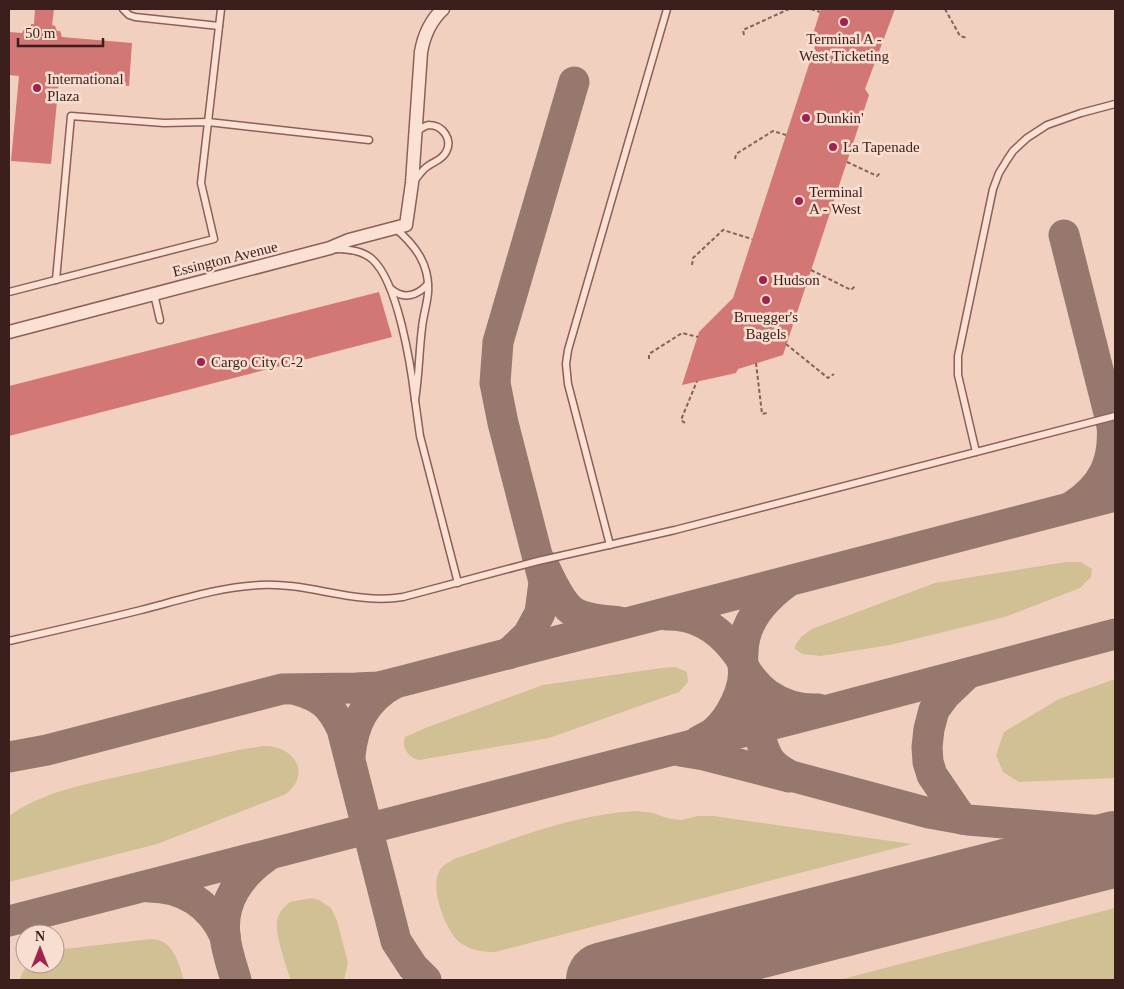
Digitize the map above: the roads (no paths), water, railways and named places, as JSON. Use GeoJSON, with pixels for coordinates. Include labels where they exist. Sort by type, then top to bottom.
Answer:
{"type":"FeatureCollection","features":[{"type":"Feature","properties":{"kind":"street"},"geometry":{"type":"LineString","coordinates":[[395,228],[406,225],[412,183],[422,44],[430,24],[443,9]]}},
{"type":"Feature","properties":{"kind":"street","name":"Essington Avenue"},"geometry":{"type":"LineString","coordinates":[[9,332],[330,248],[349,240],[395,228]]}},
{"type":"Feature","properties":{"kind":"lane"},"geometry":{"type":"LineString","coordinates":[[123,9],[129,15],[135,17],[220,26]]}},
{"type":"Feature","properties":{"kind":"lane"},"geometry":{"type":"LineString","coordinates":[[9,292],[214,239],[201,183],[221,9]]}},
{"type":"Feature","properties":{"kind":"lane"},"geometry":{"type":"LineString","coordinates":[[610,545],[568,384],[566,364],[568,350],[668,9]]}},
{"type":"Feature","properties":{"kind":"lane"},"geometry":{"type":"LineString","coordinates":[[976,452],[958,376],[958,356],[996,181],[1013,151],[1035,132],[1061,119],[1115,104]]}},
{"type":"Feature","properties":{"kind":"lane"},"geometry":{"type":"LineString","coordinates":[[56,280],[70,116],[164,123],[208,122],[369,140]]}},
{"type":"Feature","properties":{"kind":"lane"},"geometry":{"type":"LineString","coordinates":[[412,183],[428,166],[443,157],[448,150],[448,140],[445,132],[428,125],[415,133]]}},
{"type":"Feature","properties":{"kind":"lane"},"geometry":{"type":"LineString","coordinates":[[395,228],[414,246],[422,259],[426,268],[428,284],[415,400]]}},
{"type":"Feature","properties":{"kind":"lane"},"geometry":{"type":"LineString","coordinates":[[330,248],[345,249],[368,256],[374,260],[391,289],[409,358],[420,436],[458,583]]}},
{"type":"Feature","properties":{"kind":"lane"},"geometry":{"type":"LineString","coordinates":[[391,289],[401,295],[412,295],[420,292],[428,284]]}},
{"type":"Feature","properties":{"kind":"lane"},"geometry":{"type":"LineString","coordinates":[[154,294],[160,320]]}},
{"type":"Feature","properties":{"kind":"lane"},"geometry":{"type":"LineString","coordinates":[[9,641],[110,618],[218,590],[243,586],[278,585],[366,598],[390,599],[538,561],[676,530],[1115,416]]}},
{"type":"Feature","properties":{"kind":"place","name":"Terminal A - West Ticketing"},"geometry":{"type":"Point","coordinates":[844,22]}},
{"type":"Feature","properties":{"kind":"place","name":"International Plaza"},"geometry":{"type":"Point","coordinates":[37,88]}},
{"type":"Feature","properties":{"kind":"place","name":"Dunkin'"},"geometry":{"type":"Point","coordinates":[806,118]}},
{"type":"Feature","properties":{"kind":"place","name":"La Tapenade"},"geometry":{"type":"Point","coordinates":[833,147]}},
{"type":"Feature","properties":{"kind":"place","name":"Terminal A - West"},"geometry":{"type":"Point","coordinates":[799,201]}},
{"type":"Feature","properties":{"kind":"place","name":"Hudson"},"geometry":{"type":"Point","coordinates":[763,280]}},
{"type":"Feature","properties":{"kind":"place","name":"Bruegger's Bagels"},"geometry":{"type":"Point","coordinates":[766,300]}},
{"type":"Feature","properties":{"kind":"place","name":"Cargo City C-2"},"geometry":{"type":"Point","coordinates":[201,362]}}]}
